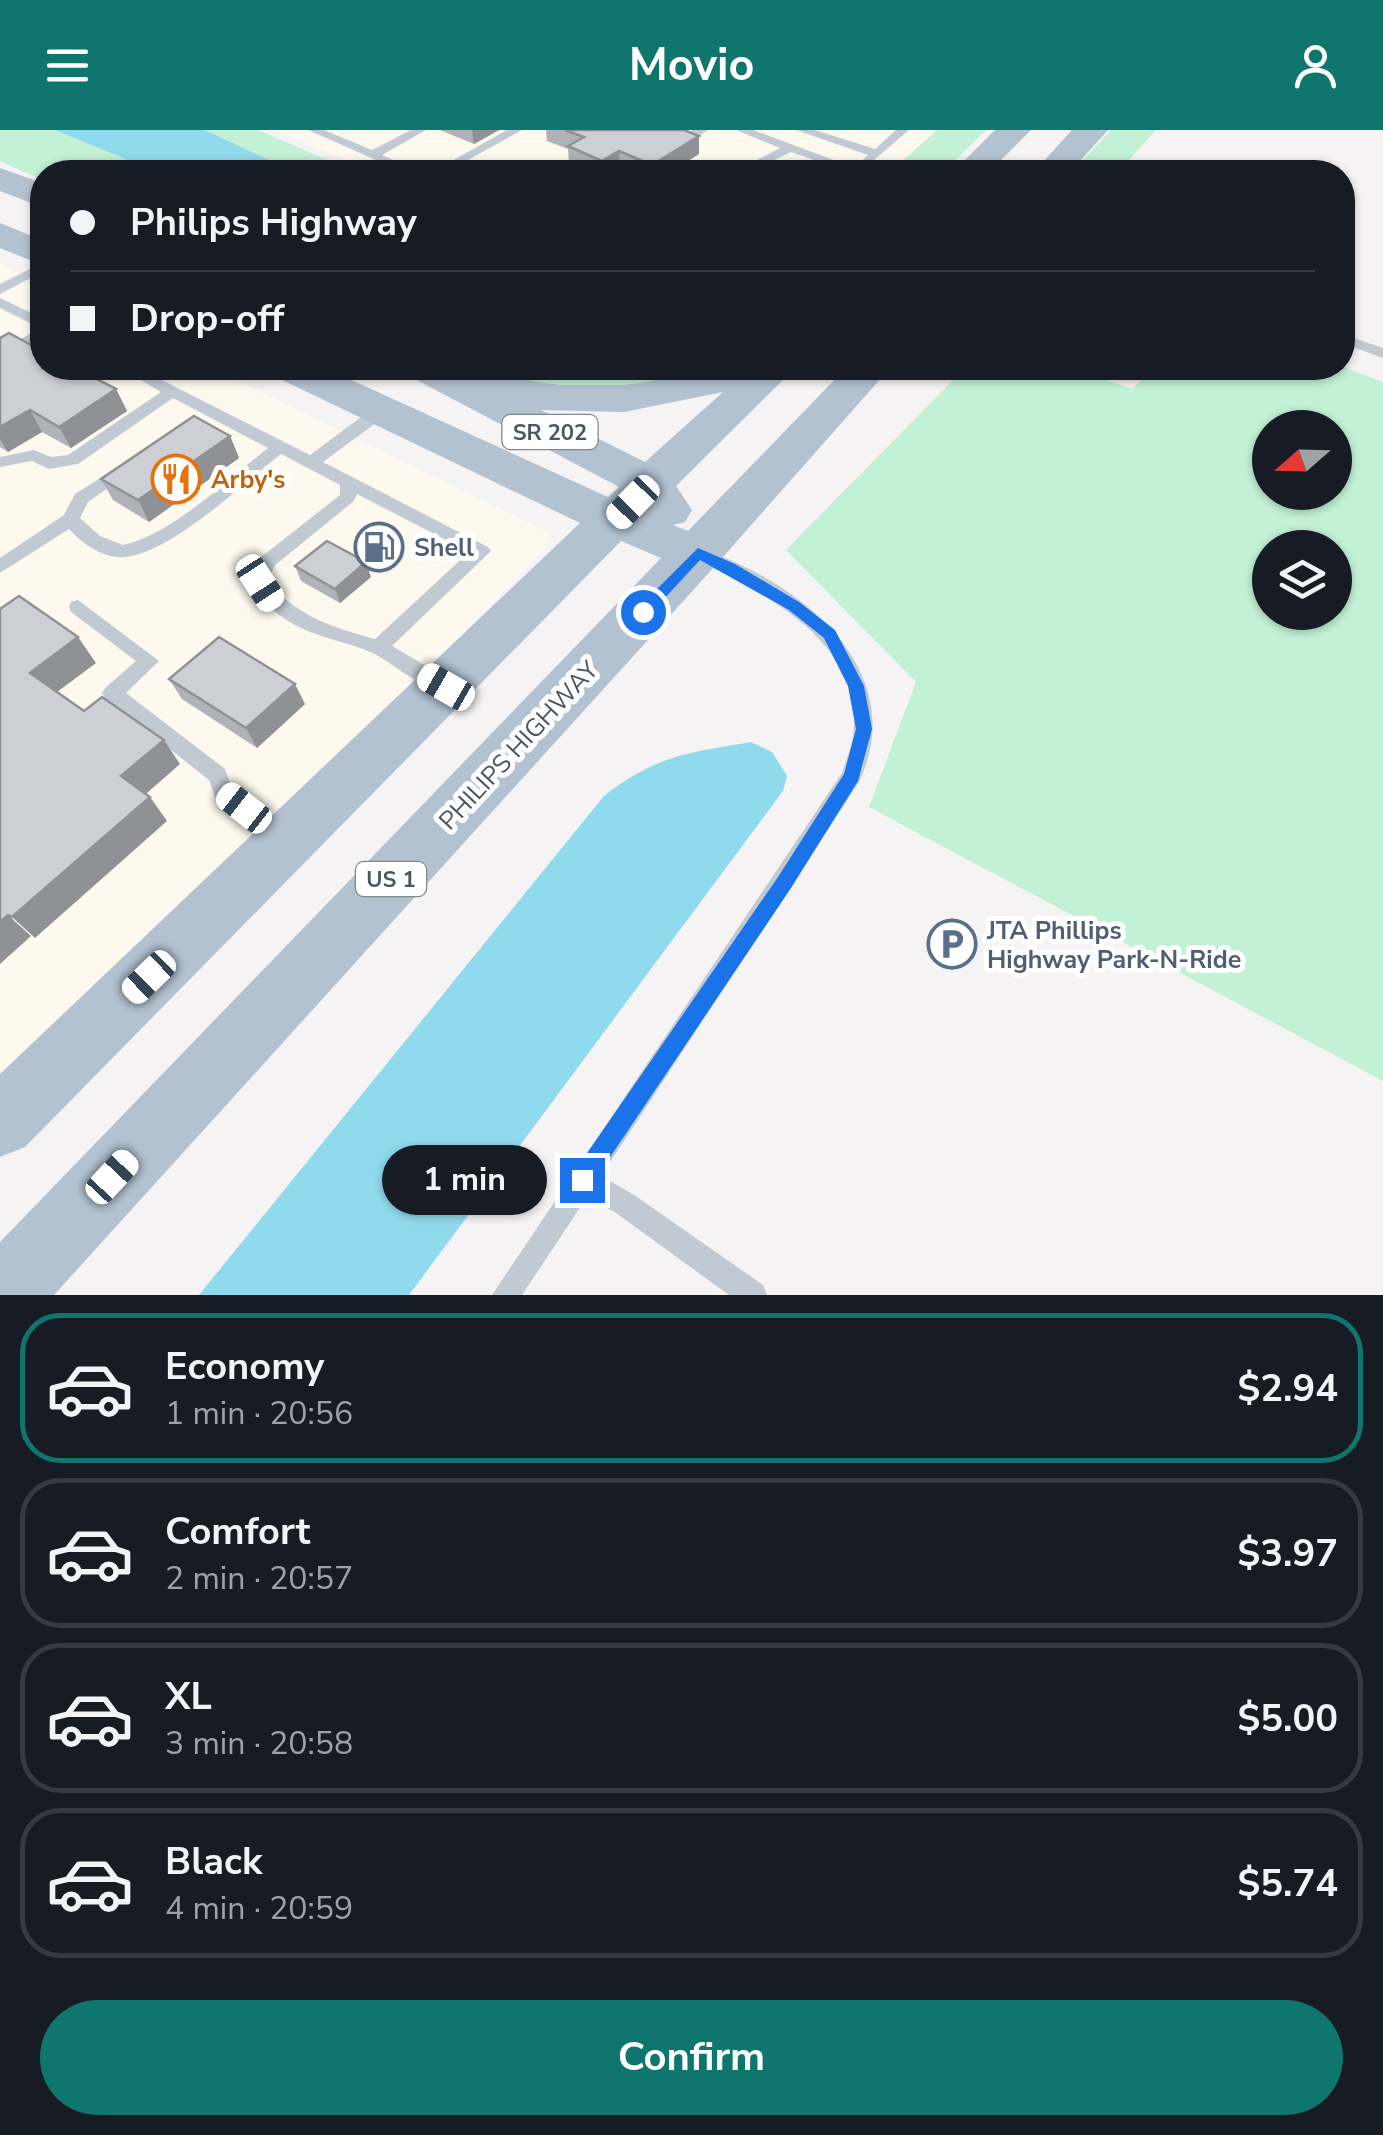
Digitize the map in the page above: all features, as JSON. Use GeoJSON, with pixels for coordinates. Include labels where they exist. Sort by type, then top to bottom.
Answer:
{"type":"FeatureCollection","features":[{"type":"Feature","properties":{"kind":"main road"},"geometry":{"type":"LineString","coordinates":[[983,160],[1014,130]]}},
{"type":"Feature","properties":{"kind":"main road"},"geometry":{"type":"LineString","coordinates":[[1062,160],[1091,130]]}},
{"type":"Feature","properties":{"kind":"main road"},"geometry":{"type":"LineString","coordinates":[[0,178],[30,191]]}},
{"type":"Feature","properties":{"kind":"main road"},"geometry":{"type":"LineString","coordinates":[[1,236],[30,249]]}},
{"type":"Feature","properties":{"kind":"main road","name":"SR 202"},"geometry":{"type":"LineString","coordinates":[[317,380],[382,410],[633,502]]}},
{"type":"Feature","properties":{"kind":"main road","name":"SR 202"},"geometry":{"type":"LineString","coordinates":[[449,380],[633,502],[698,554]]}},
{"type":"Feature","properties":{"kind":"main road"},"geometry":{"type":"LineString","coordinates":[[469,380],[543,397],[629,399],[676,391],[709,380]]}},
{"type":"Feature","properties":{"kind":"main road"},"geometry":{"type":"LineString","coordinates":[[0,1122],[761,380]]}},
{"type":"Feature","properties":{"kind":"main road","name":"PHILIPS HIGHWAY"},"geometry":{"type":"LineString","coordinates":[[2,1295],[858,380]]}},
{"type":"Feature","properties":{"kind":"lane"},"geometry":{"type":"LineString","coordinates":[[314,130],[384,160]]}},
{"type":"Feature","properties":{"kind":"lane"},"geometry":{"type":"LineString","coordinates":[[336,140],[356,130]]}},
{"type":"Feature","properties":{"kind":"lane"},"geometry":{"type":"LineString","coordinates":[[372,155],[420,130]]}},
{"type":"Feature","properties":{"kind":"lane"},"geometry":{"type":"LineString","coordinates":[[460,160],[516,130]]}},
{"type":"Feature","properties":{"kind":"lane"},"geometry":{"type":"LineString","coordinates":[[662,130],[686,139],[702,130]]}},
{"type":"Feature","properties":{"kind":"lane"},"geometry":{"type":"LineString","coordinates":[[742,130],[825,160]]}},
{"type":"Feature","properties":{"kind":"lane"},"geometry":{"type":"LineString","coordinates":[[802,130],[876,154]]}},
{"type":"Feature","properties":{"kind":"lane"},"geometry":{"type":"LineString","coordinates":[[869,160],[903,130]]}},
{"type":"Feature","properties":{"kind":"lane"},"geometry":{"type":"LineString","coordinates":[[768,160],[791,147]]}},
{"type":"Feature","properties":{"kind":"lane"},"geometry":{"type":"LineString","coordinates":[[0,290],[30,274]]}},
{"type":"Feature","properties":{"kind":"lane"},"geometry":{"type":"LineString","coordinates":[[0,302],[30,318]]}},
{"type":"Feature","properties":{"kind":"lane"},"geometry":{"type":"LineString","coordinates":[[0,358],[30,339]]}},
{"type":"Feature","properties":{"kind":"lane"},"geometry":{"type":"LineString","coordinates":[[1355,343],[1383,353]]}},
{"type":"Feature","properties":{"kind":"lane"},"geometry":{"type":"LineString","coordinates":[[150,380],[482,551],[378,647]]}},
{"type":"Feature","properties":{"kind":"lane"},"geometry":{"type":"LineString","coordinates":[[0,462],[34,455],[49,463],[72,460],[173,392]]}},
{"type":"Feature","properties":{"kind":"lane"},"geometry":{"type":"LineString","coordinates":[[311,463],[382,410]]}},
{"type":"Feature","properties":{"kind":"lane"},"geometry":{"type":"LineString","coordinates":[[197,423],[214,412]]}},
{"type":"Feature","properties":{"kind":"lane"},"geometry":{"type":"LineString","coordinates":[[71,518],[77,527],[108,548],[137,550],[168,532],[280,447]]}},
{"type":"Feature","properties":{"kind":"lane"},"geometry":{"type":"LineString","coordinates":[[0,567],[71,518],[81,498],[147,456]]}},
{"type":"Feature","properties":{"kind":"lane"},"geometry":{"type":"LineString","coordinates":[[349,483],[348,497],[266,563],[260,583],[276,607],[331,633],[378,647],[446,687]]}},
{"type":"Feature","properties":{"kind":"lane"},"geometry":{"type":"LineString","coordinates":[[506,1295],[852,776],[864,729],[856,686],[829,634],[794,606],[698,554]]}},
{"type":"Feature","properties":{"kind":"lane"},"geometry":{"type":"LineString","coordinates":[[78,607],[149,661],[112,694],[218,775],[222,791],[287,842]]}},
{"type":"Feature","properties":{"kind":"lane"},"geometry":{"type":"LineString","coordinates":[[582,1180],[624,1204],[753,1295]]}},
{"type":"Feature","properties":{"kind":"shaded area"},"geometry":{"type":"Polygon","coordinates":[[[275,130],[937,130],[903,160],[345,160],[275,130]]]}},
{"type":"Feature","properties":{"kind":"shaded area"},"geometry":{"type":"Polygon","coordinates":[[[0,264],[30,279],[30,380],[237,380],[550,533],[546,548],[378,722],[0,1081],[0,264]]]}},
{"type":"Feature","properties":{"kind":"green space"},"geometry":{"type":"Polygon","coordinates":[[[0,130],[55,130],[128,160],[30,160],[30,175],[0,161],[0,130]]]}},
{"type":"Feature","properties":{"kind":"green space"},"geometry":{"type":"Polygon","coordinates":[[[205,130],[258,130],[327,160],[269,160],[205,130]]]}},
{"type":"Feature","properties":{"kind":"green space"},"geometry":{"type":"Polygon","coordinates":[[[937,130],[986,130],[955,160],[903,160],[937,130]]]}},
{"type":"Feature","properties":{"kind":"green space"},"geometry":{"type":"Polygon","coordinates":[[[1111,130],[1156,130],[1129,160],[1083,160],[1111,130]]]}},
{"type":"Feature","properties":{"kind":"green space"},"geometry":{"type":"Polygon","coordinates":[[[1355,372],[1383,382],[1383,1081],[869,807],[916,682],[786,550],[953,380],[1107,380],[1133,389],[1141,380],[1355,380],[1355,372]]]}},
{"type":"Feature","properties":{"kind":"green space"},"geometry":{"type":"Polygon","coordinates":[[[511,380],[687,380],[640,390],[612,391],[511,380]]]}},
{"type":"Feature","properties":{"kind":"water"},"geometry":{"type":"Polygon","coordinates":[[[55,130],[205,130],[269,160],[128,160],[55,130]]]}},
{"type":"Feature","properties":{"kind":"water"},"geometry":{"type":"Polygon","coordinates":[[[751,742],[772,752],[787,776],[783,791],[409,1295],[199,1295],[604,796],[640,772],[673,758],[751,742]]]}},
{"type":"Feature","properties":{"kind":"building"},"geometry":{"type":"Polygon","coordinates":[[[565,130],[684,130],[699,136],[660,160],[640,160],[619,151],[600,160],[568,146],[584,137],[565,130]]]}},
{"type":"Feature","properties":{"kind":"building"},"geometry":{"type":"Polygon","coordinates":[[[9,333],[30,344],[30,380],[98,380],[116,389],[59,427],[30,410],[0,427],[0,338],[9,333]]]}},
{"type":"Feature","properties":{"kind":"building"},"geometry":{"type":"Polygon","coordinates":[[[194,416],[230,436],[138,500],[101,479],[194,416]]]}},
{"type":"Feature","properties":{"kind":"building"},"geometry":{"type":"Polygon","coordinates":[[[327,541],[366,562],[335,589],[295,566],[327,541]]]}},
{"type":"Feature","properties":{"kind":"building"},"geometry":{"type":"Polygon","coordinates":[[[19,596],[78,637],[30,673],[84,711],[102,697],[164,740],[121,776],[150,797],[12,917],[8,915],[0,922],[0,609],[19,596]]]}},
{"type":"Feature","properties":{"kind":"building"},"geometry":{"type":"Polygon","coordinates":[[[219,637],[295,684],[246,728],[169,679],[219,637]]]}},
{"type":"Feature","properties":{"kind":"place","name":"Arby's"},"geometry":{"type":"Point","coordinates":[176,479]}},
{"type":"Feature","properties":{"kind":"place","name":"Shell"},"geometry":{"type":"Point","coordinates":[379,547]}},
{"type":"Feature","properties":{"kind":"place","name":"JTA Phillips Highway Park-N-Ride"},"geometry":{"type":"Point","coordinates":[952,944]}},
{"type":"Feature","properties":{"kind":"route"},"geometry":{"type":"LineString","coordinates":[[582,1180],[852,776],[864,729],[856,686],[829,634],[794,606],[730,568],[698,554],[643,612]]}}]}
